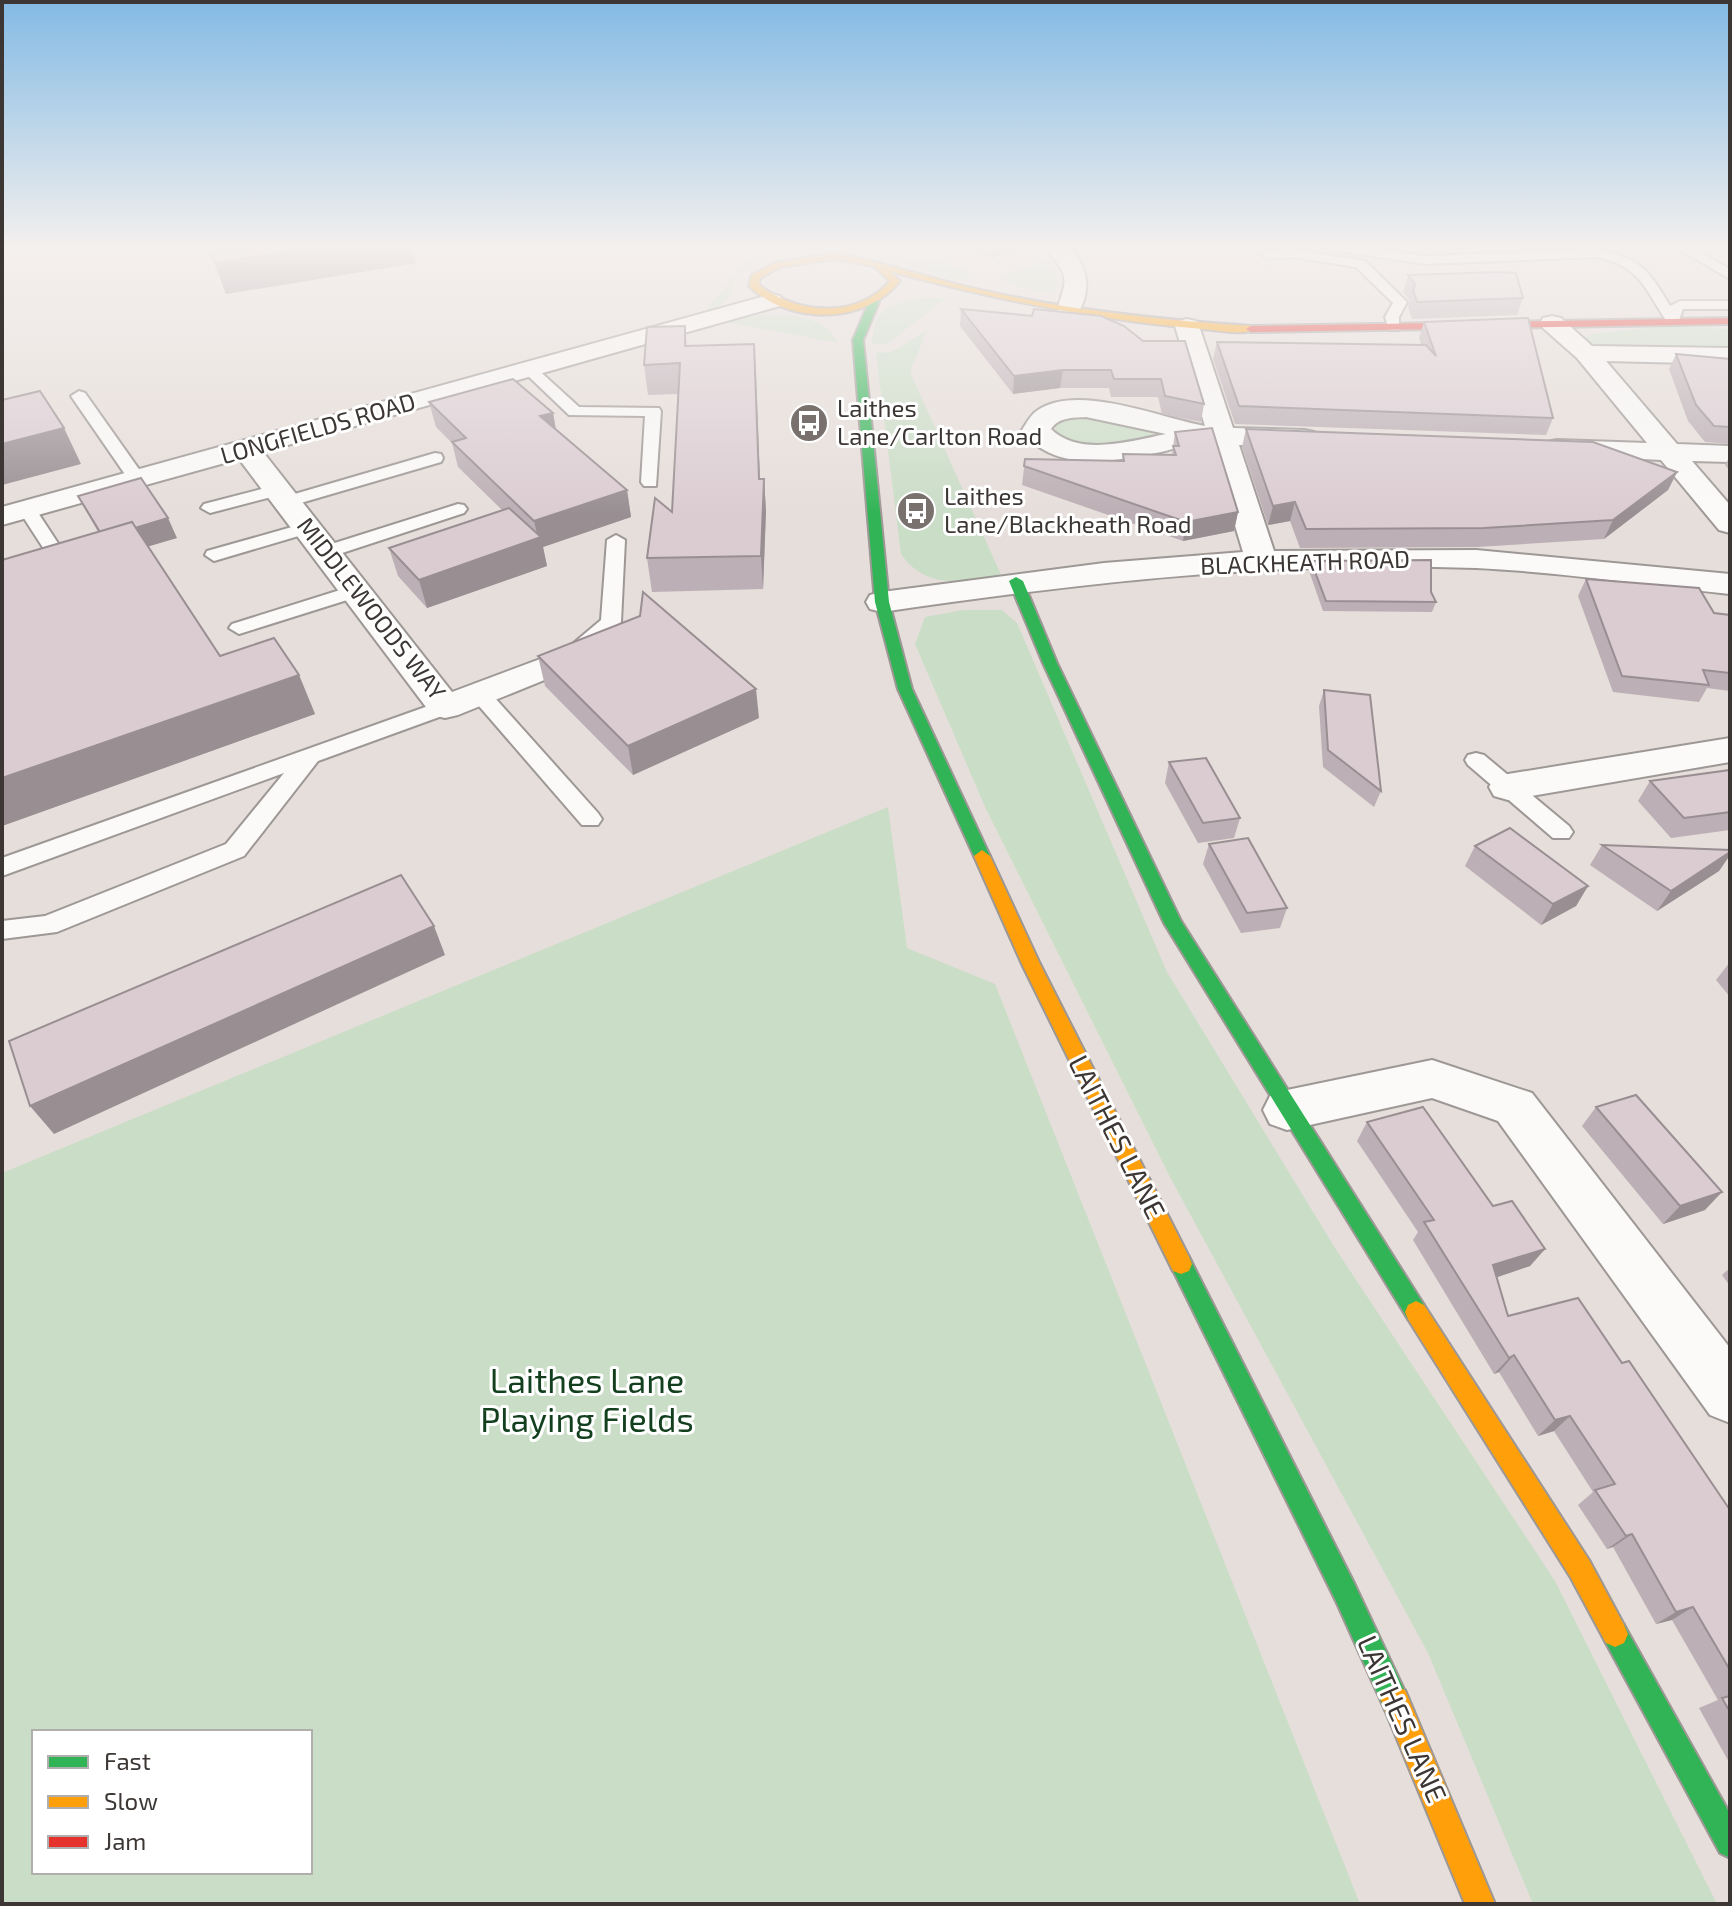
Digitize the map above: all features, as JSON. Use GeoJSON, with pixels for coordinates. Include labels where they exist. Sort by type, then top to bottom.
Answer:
{"type":"FeatureCollection","features":[{"type":"Feature","properties":{"kind":"main road"},"geometry":{"type":"LineString","coordinates":[[853,337],[858,340]]}},
{"type":"Feature","properties":{"kind":"main road","name":"LAITHES LANE"},"geometry":{"type":"LineString","coordinates":[[860,337],[882,602],[905,689],[1031,964],[1345,1592],[1415,1744],[1480,1904]]}},
{"type":"Feature","properties":{"kind":"main road"},"geometry":{"type":"LineString","coordinates":[[1016,581],[1050,663],[1173,923],[1287,1110],[1580,1569],[1730,1843]]}},
{"type":"Feature","properties":{"kind":"street","name":"LONGFIELDS ROAD"},"geometry":{"type":"LineString","coordinates":[[14,513],[644,337]]}},
{"type":"Feature","properties":{"kind":"street"},"geometry":{"type":"LineString","coordinates":[[1189,337],[1211,434],[1261,559]]}},
{"type":"Feature","properties":{"kind":"street"},"geometry":{"type":"LineString","coordinates":[[1568,337],[1586,353],[1730,524]]}},
{"type":"Feature","properties":{"kind":"street"},"geometry":{"type":"LineString","coordinates":[[1586,353],[1730,356]]}},
{"type":"Feature","properties":{"kind":"street"},"geometry":{"type":"LineString","coordinates":[[1211,434],[1128,449],[1072,453],[1042,441],[1036,430],[1039,420],[1047,413],[1081,409],[1211,434],[1333,439]]}},
{"type":"Feature","properties":{"kind":"street"},"geometry":{"type":"LineString","coordinates":[[1524,447],[1730,454]]}},
{"type":"Feature","properties":{"kind":"street","name":"MIDDLEWOODS WAY"},"geometry":{"type":"LineString","coordinates":[[246,449],[445,707],[567,659]]}},
{"type":"Feature","properties":{"kind":"street","name":"BLACKHEATH ROAD"},"geometry":{"type":"LineString","coordinates":[[882,602],[1016,581],[1261,559],[1477,559],[1730,584]]}},
{"type":"Feature","properties":{"kind":"street"},"geometry":{"type":"LineString","coordinates":[[1508,787],[1730,750]]}},
{"type":"Feature","properties":{"kind":"street"},"geometry":{"type":"LineString","coordinates":[[1287,1110],[1432,1079],[1515,1107],[1730,1395]]}},
{"type":"Feature","properties":{"kind":"lane"},"geometry":{"type":"LineString","coordinates":[[529,369],[575,412],[653,411],[650,482]]}},
{"type":"Feature","properties":{"kind":"lane"},"geometry":{"type":"LineString","coordinates":[[79,396],[137,479]]}},
{"type":"Feature","properties":{"kind":"lane"},"geometry":{"type":"LineString","coordinates":[[214,555],[435,458]]}},
{"type":"Feature","properties":{"kind":"lane"},"geometry":{"type":"LineString","coordinates":[[210,508],[299,518],[458,509]]}},
{"type":"Feature","properties":{"kind":"lane"},"geometry":{"type":"LineString","coordinates":[[14,513],[58,557]]}},
{"type":"Feature","properties":{"kind":"lane"},"geometry":{"type":"LineString","coordinates":[[567,659],[611,622],[616,540]]}},
{"type":"Feature","properties":{"kind":"lane"},"geometry":{"type":"LineString","coordinates":[[239,628],[356,591]]}},
{"type":"Feature","properties":{"kind":"lane"},"geometry":{"type":"LineString","coordinates":[[479,693],[590,819]]}},
{"type":"Feature","properties":{"kind":"lane"},"geometry":{"type":"LineString","coordinates":[[2,867],[445,707]]}},
{"type":"Feature","properties":{"kind":"lane"},"geometry":{"type":"LineString","coordinates":[[2,930],[48,925],[235,850],[310,756]]}},
{"type":"Feature","properties":{"kind":"lane"},"geometry":{"type":"LineString","coordinates":[[1476,760],[1561,832]]}},
{"type":"Feature","properties":{"kind":"green space"},"geometry":{"type":"Polygon","coordinates":[[[806,337],[834,337],[838,343],[806,337]]]}},
{"type":"Feature","properties":{"kind":"green space"},"geometry":{"type":"Polygon","coordinates":[[[873,337],[895,337],[886,344],[872,344],[873,337]]]}},
{"type":"Feature","properties":{"kind":"green space"},"geometry":{"type":"Polygon","coordinates":[[[916,337],[924,337],[910,372],[1002,577],[960,581],[934,579],[911,566],[901,554],[876,353],[892,352],[916,337]]]}},
{"type":"Feature","properties":{"kind":"green space"},"geometry":{"type":"Polygon","coordinates":[[[1587,337],[1730,337],[1730,351],[1596,346],[1587,342],[1587,337]]]}},
{"type":"Feature","properties":{"kind":"green space"},"geometry":{"type":"Polygon","coordinates":[[[1075,413],[1160,432],[1161,436],[1080,448],[1056,439],[1055,418],[1075,413]]]}},
{"type":"Feature","properties":{"kind":"green space"},"geometry":{"type":"Polygon","coordinates":[[[963,610],[1002,610],[1017,623],[1167,972],[1335,1248],[1555,1581],[1717,1904],[1533,1904],[1428,1653],[1170,1177],[986,809],[915,644],[925,617],[963,610]]]}},
{"type":"Feature","properties":{"kind":"green space","name":"Laithes Lane Playing Fields"},"geometry":{"type":"Polygon","coordinates":[[[888,807],[907,948],[995,984],[1360,1904],[2,1904],[2,1173],[888,807]]]}},
{"type":"Feature","properties":{"kind":"building"},"geometry":{"type":"Polygon","coordinates":[[[646,337],[685,337],[685,346],[754,344],[759,479],[764,479],[761,556],[647,558],[655,498],[672,512],[680,363],[644,365],[646,337]]]}},
{"type":"Feature","properties":{"kind":"building"},"geometry":{"type":"Polygon","coordinates":[[[983,337],[1138,337],[1143,341],[1185,341],[1204,404],[1165,396],[1161,379],[1114,379],[1111,370],[1063,370],[1014,376],[983,337]]]}},
{"type":"Feature","properties":{"kind":"building"},"geometry":{"type":"Polygon","coordinates":[[[1429,337],[1533,337],[1553,418],[1239,406],[1217,342],[1426,345],[1436,356],[1429,337]]]}},
{"type":"Feature","properties":{"kind":"building"},"geometry":{"type":"Polygon","coordinates":[[[1676,354],[1730,359],[1730,427],[1714,426],[1696,405],[1676,354]]]}},
{"type":"Feature","properties":{"kind":"building"},"geometry":{"type":"Polygon","coordinates":[[[513,379],[553,413],[540,416],[627,490],[534,521],[452,442],[466,438],[429,402],[513,379]]]}},
{"type":"Feature","properties":{"kind":"building"},"geometry":{"type":"Polygon","coordinates":[[[40,391],[64,428],[2,444],[2,400],[40,391]]]}},
{"type":"Feature","properties":{"kind":"building"},"geometry":{"type":"Polygon","coordinates":[[[1212,428],[1238,512],[1186,522],[1024,466],[1025,459],[1124,461],[1123,454],[1176,455],[1173,446],[1179,446],[1175,432],[1212,428]]]}},
{"type":"Feature","properties":{"kind":"building"},"geometry":{"type":"Polygon","coordinates":[[[1246,429],[1593,442],[1677,472],[1613,520],[1484,528],[1306,529],[1295,502],[1273,506],[1246,429]]]}},
{"type":"Feature","properties":{"kind":"building"},"geometry":{"type":"Polygon","coordinates":[[[141,478],[168,518],[135,528],[132,522],[100,532],[78,496],[141,478]]]}},
{"type":"Feature","properties":{"kind":"building"},"geometry":{"type":"Polygon","coordinates":[[[509,508],[541,537],[419,580],[389,548],[509,508]]]}},
{"type":"Feature","properties":{"kind":"building"},"geometry":{"type":"Polygon","coordinates":[[[132,522],[220,656],[274,638],[299,675],[2,778],[2,560],[132,522]]]}},
{"type":"Feature","properties":{"kind":"building"},"geometry":{"type":"Polygon","coordinates":[[[1431,560],[1431,592],[1436,602],[1326,601],[1311,561],[1431,560]]]}},
{"type":"Feature","properties":{"kind":"building"},"geometry":{"type":"Polygon","coordinates":[[[1586,579],[1699,588],[1714,613],[1730,615],[1730,673],[1703,670],[1709,685],[1622,676],[1586,579]]]}},
{"type":"Feature","properties":{"kind":"building"},"geometry":{"type":"Polygon","coordinates":[[[643,592],[756,689],[628,746],[538,656],[640,616],[643,592]]]}},
{"type":"Feature","properties":{"kind":"building"},"geometry":{"type":"Polygon","coordinates":[[[1324,690],[1370,695],[1381,791],[1328,750],[1324,690]]]}},
{"type":"Feature","properties":{"kind":"building"},"geometry":{"type":"Polygon","coordinates":[[[1206,758],[1240,818],[1203,823],[1169,762],[1206,758]]]}},
{"type":"Feature","properties":{"kind":"building"},"geometry":{"type":"Polygon","coordinates":[[[1730,770],[1730,812],[1684,818],[1650,781],[1730,770]]]}},
{"type":"Feature","properties":{"kind":"building"},"geometry":{"type":"Polygon","coordinates":[[[1510,828],[1588,886],[1553,904],[1475,846],[1510,828]]]}},
{"type":"Feature","properties":{"kind":"building"},"geometry":{"type":"Polygon","coordinates":[[[1248,838],[1287,908],[1247,913],[1209,844],[1248,838]]]}},
{"type":"Feature","properties":{"kind":"building"},"geometry":{"type":"Polygon","coordinates":[[[1602,845],[1730,850],[1730,852],[1671,891],[1602,845]]]}},
{"type":"Feature","properties":{"kind":"building"},"geometry":{"type":"Polygon","coordinates":[[[401,875],[434,926],[30,1106],[9,1041],[401,875]]]}},
{"type":"Feature","properties":{"kind":"building"},"geometry":{"type":"Polygon","coordinates":[[[1636,1095],[1722,1192],[1680,1206],[1596,1107],[1636,1095]]]}},
{"type":"Feature","properties":{"kind":"building"},"geometry":{"type":"Polygon","coordinates":[[[1423,1107],[1493,1206],[1512,1201],[1545,1249],[1493,1265],[1508,1316],[1578,1298],[1622,1363],[1629,1361],[1730,1510],[1730,1670],[1693,1607],[1676,1612],[1632,1534],[1626,1536],[1595,1490],[1615,1484],[1570,1416],[1555,1420],[1514,1355],[1509,1358],[1424,1222],[1434,1220],[1367,1122],[1423,1107]]]}},
{"type":"Feature","properties":{"kind":"building"},"geometry":{"type":"Polygon","coordinates":[[[1730,1696],[1730,1712],[1722,1698],[1730,1696]]]}},
{"type":"Feature","properties":{"kind":"traffic: fast"},"geometry":{"type":"LineString","coordinates":[[859,337],[882,602],[905,689],[982,856]]}},
{"type":"Feature","properties":{"kind":"traffic: fast"},"geometry":{"type":"LineString","coordinates":[[1016,581],[1050,663],[1173,923],[1416,1312]]}},
{"type":"Feature","properties":{"kind":"traffic: fast"},"geometry":{"type":"LineString","coordinates":[[1181,1264],[1345,1592],[1395,1700]]}},
{"type":"Feature","properties":{"kind":"traffic: fast"},"geometry":{"type":"LineString","coordinates":[[1615,1634],[1730,1843]]}},
{"type":"Feature","properties":{"kind":"traffic: slow"},"geometry":{"type":"LineString","coordinates":[[982,856],[1031,964],[1181,1264]]}},
{"type":"Feature","properties":{"kind":"traffic: slow"},"geometry":{"type":"LineString","coordinates":[[1416,1312],[1580,1569],[1615,1634]]}},
{"type":"Feature","properties":{"kind":"traffic: slow"},"geometry":{"type":"LineString","coordinates":[[1395,1700],[1480,1904]]}},
{"type":"Feature","properties":{"kind":"place","name":"Laithes Lane/Carlton Road"},"geometry":{"type":"Point","coordinates":[809,423]}},
{"type":"Feature","properties":{"kind":"place","name":"Laithes Lane/Blackheath Road"},"geometry":{"type":"Point","coordinates":[916,511]}}]}
